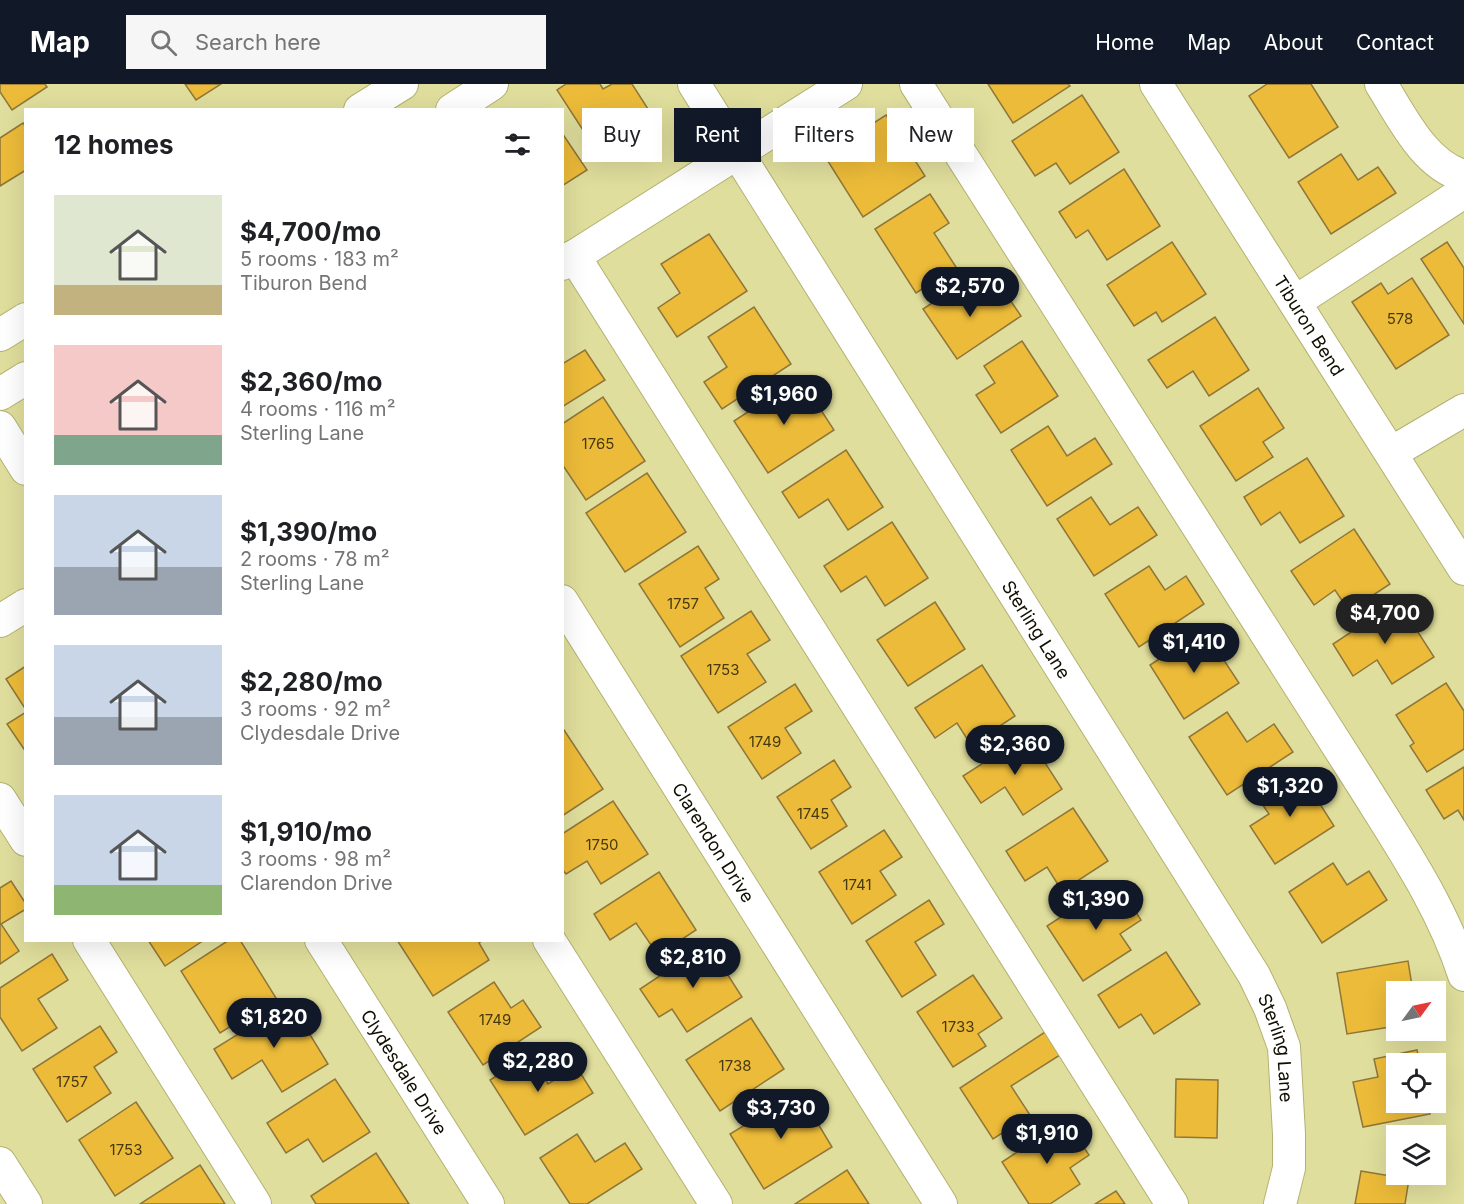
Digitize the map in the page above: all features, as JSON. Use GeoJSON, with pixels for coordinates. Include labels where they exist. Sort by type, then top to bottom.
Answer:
{"type":"FeatureCollection","features":[{"type":"Feature","properties":{"kind":"street"},"geometry":{"type":"LineString","coordinates":[[359,100],[402,84]]}},
{"type":"Feature","properties":{"kind":"street"},"geometry":{"type":"LineString","coordinates":[[455,108],[492,84]]}},
{"type":"Feature","properties":{"kind":"street","name":"Sterling Lane"},"geometry":{"type":"LineString","coordinates":[[694,84],[709,108]]}},
{"type":"Feature","properties":{"kind":"street"},"geometry":{"type":"LineString","coordinates":[[761,138],[846,84]]}},
{"type":"Feature","properties":{"kind":"street"},"geometry":{"type":"LineString","coordinates":[[916,84],[1362,784],[1416,872],[1454,942],[1464,975]]}},
{"type":"Feature","properties":{"kind":"street","name":"Tiburon Bend"},"geometry":{"type":"LineString","coordinates":[[1156,84],[1464,568]]}},
{"type":"Feature","properties":{"kind":"street"},"geometry":{"type":"LineString","coordinates":[[1381,84],[1415,136],[1435,161],[1454,173],[1464,176]]}},
{"type":"Feature","properties":{"kind":"street"},"geometry":{"type":"LineString","coordinates":[[723,162],[568,260],[1172,1204]]}},
{"type":"Feature","properties":{"kind":"street","name":"Sterling Lane"},"geometry":{"type":"LineString","coordinates":[[743,162],[1254,975],[1270,1008],[1284,1047],[1289,1168],[1280,1204]]}},
{"type":"Feature","properties":{"kind":"street"},"geometry":{"type":"LineString","coordinates":[[1295,302],[1464,192]]}},
{"type":"Feature","properties":{"kind":"street"},"geometry":{"type":"LineString","coordinates":[[0,335],[24,320]]}},
{"type":"Feature","properties":{"kind":"street"},"geometry":{"type":"LineString","coordinates":[[0,394],[24,379]]}},
{"type":"Feature","properties":{"kind":"street"},"geometry":{"type":"LineString","coordinates":[[1391,453],[1464,410]]}},
{"type":"Feature","properties":{"kind":"street"},"geometry":{"type":"LineString","coordinates":[[0,428],[24,466]]}},
{"type":"Feature","properties":{"kind":"street","name":"Clarendon Drive"},"geometry":{"type":"LineString","coordinates":[[564,605],[941,1204]]}},
{"type":"Feature","properties":{"kind":"street"},"geometry":{"type":"LineString","coordinates":[[0,621],[24,606]]}},
{"type":"Feature","properties":{"kind":"street"},"geometry":{"type":"LineString","coordinates":[[0,799],[24,837]]}},
{"type":"Feature","properties":{"kind":"street"},"geometry":{"type":"LineString","coordinates":[[90,942],[255,1204]]}},
{"type":"Feature","properties":{"kind":"street","name":"Clydesdale Drive"},"geometry":{"type":"LineString","coordinates":[[322,942],[488,1204]]}},
{"type":"Feature","properties":{"kind":"street"},"geometry":{"type":"LineString","coordinates":[[550,942],[716,1204]]}},
{"type":"Feature","properties":{"kind":"street"},"geometry":{"type":"LineString","coordinates":[[0,1163],[26,1204]]}},
{"type":"Feature","properties":{"kind":"building"},"geometry":{"type":"Polygon","coordinates":[[[0,84],[45,84],[47,87],[12,110],[0,92],[0,84]]]}},
{"type":"Feature","properties":{"kind":"building"},"geometry":{"type":"Polygon","coordinates":[[[185,84],[221,84],[196,100],[185,84]]]}},
{"type":"Feature","properties":{"kind":"building"},"geometry":{"type":"Polygon","coordinates":[[[566,84],[600,84],[603,89],[612,84],[632,84],[647,108],[582,108],[582,129],[557,90],[566,84]]]}},
{"type":"Feature","properties":{"kind":"building"},"geometry":{"type":"Polygon","coordinates":[[[988,84],[1068,84],[1070,86],[1013,123],[988,84]]]}},
{"type":"Feature","properties":{"kind":"building"},"geometry":{"type":"Polygon","coordinates":[[[1267,84],[1311,84],[1338,127],[1289,158],[1249,96],[1267,84]]]}},
{"type":"Feature","properties":{"kind":"building"},"geometry":{"type":"Polygon","coordinates":[[[1082,95],[1119,152],[1070,184],[1056,163],[1035,176],[1012,141],[1082,95]]]}},
{"type":"Feature","properties":{"kind":"building"},"geometry":{"type":"Polygon","coordinates":[[[886,115],[887,117],[887,162],[916,162],[925,176],[863,217],[828,162],[875,162],[875,122],[886,115]]]}},
{"type":"Feature","properties":{"kind":"building"},"geometry":{"type":"Polygon","coordinates":[[[24,124],[24,171],[0,186],[0,138],[24,124]]]}},
{"type":"Feature","properties":{"kind":"building"},"geometry":{"type":"Polygon","coordinates":[[[564,136],[587,170],[564,185],[564,136]]]}},
{"type":"Feature","properties":{"kind":"building"},"geometry":{"type":"Polygon","coordinates":[[[1341,154],[1358,180],[1378,167],[1396,193],[1331,234],[1298,182],[1341,154]]]}},
{"type":"Feature","properties":{"kind":"building"},"geometry":{"type":"Polygon","coordinates":[[[1124,169],[1160,226],[1107,260],[1088,230],[1076,238],[1059,212],[1124,169]]]}},
{"type":"Feature","properties":{"kind":"building"},"geometry":{"type":"Polygon","coordinates":[[[930,194],[949,223],[934,233],[956,267],[916,293],[875,229],[930,194]]]}},
{"type":"Feature","properties":{"kind":"building"},"geometry":{"type":"Polygon","coordinates":[[[709,234],[747,291],[677,337],[658,308],[680,293],[661,264],[709,234]]]}},
{"type":"Feature","properties":{"kind":"building"},"geometry":{"type":"Polygon","coordinates":[[[1172,242],[1206,294],[1162,322],[1156,312],[1134,326],[1107,285],[1172,242]]]}},
{"type":"Feature","properties":{"kind":"building"},"geometry":{"type":"Polygon","coordinates":[[[1447,242],[1464,268],[1464,324],[1421,259],[1447,242]]]}},
{"type":"Feature","properties":{"kind":"building"},"geometry":{"type":"Polygon","coordinates":[[[1412,278],[1449,335],[1396,369],[1352,302],[1381,283],[1388,294],[1412,278]]]}},
{"type":"Feature","properties":{"kind":"building"},"geometry":{"type":"Polygon","coordinates":[[[967,280],[983,305],[1004,291],[1021,316],[957,359],[923,309],[967,280]]]}},
{"type":"Feature","properties":{"kind":"building"},"geometry":{"type":"Polygon","coordinates":[[[754,307],[791,364],[722,409],[704,382],[727,367],[708,337],[754,307]]]}},
{"type":"Feature","properties":{"kind":"building"},"geometry":{"type":"Polygon","coordinates":[[[1215,317],[1249,370],[1209,396],[1193,371],[1167,388],[1148,360],[1215,317]]]}},
{"type":"Feature","properties":{"kind":"building"},"geometry":{"type":"Polygon","coordinates":[[[1022,341],[1058,396],[1001,433],[976,395],[995,383],[984,366],[1022,341]]]}},
{"type":"Feature","properties":{"kind":"building"},"geometry":{"type":"Polygon","coordinates":[[[585,350],[605,380],[564,406],[564,363],[585,350]]]}},
{"type":"Feature","properties":{"kind":"building"},"geometry":{"type":"Polygon","coordinates":[[[800,378],[834,430],[768,473],[734,421],[800,378]]]}},
{"type":"Feature","properties":{"kind":"building"},"geometry":{"type":"Polygon","coordinates":[[[1258,388],[1284,428],[1263,442],[1273,457],[1236,481],[1200,426],[1258,388]]]}},
{"type":"Feature","properties":{"kind":"building"},"geometry":{"type":"Polygon","coordinates":[[[603,397],[645,461],[586,500],[564,467],[564,423],[603,397]]]}},
{"type":"Feature","properties":{"kind":"building"},"geometry":{"type":"Polygon","coordinates":[[[1048,426],[1067,456],[1095,438],[1112,464],[1047,506],[1011,450],[1048,426]]]}},
{"type":"Feature","properties":{"kind":"building"},"geometry":{"type":"Polygon","coordinates":[[[846,450],[883,507],[848,530],[828,499],[799,518],[782,492],[846,450]]]}},
{"type":"Feature","properties":{"kind":"building"},"geometry":{"type":"Polygon","coordinates":[[[1307,458],[1344,516],[1300,543],[1280,512],[1261,525],[1244,497],[1307,458]]]}},
{"type":"Feature","properties":{"kind":"building"},"geometry":{"type":"Polygon","coordinates":[[[647,473],[686,532],[625,572],[586,513],[647,473]]]}},
{"type":"Feature","properties":{"kind":"building"},"geometry":{"type":"Polygon","coordinates":[[[1091,497],[1110,525],[1138,507],[1157,535],[1094,576],[1057,519],[1091,497]]]}},
{"type":"Feature","properties":{"kind":"building"},"geometry":{"type":"Polygon","coordinates":[[[892,522],[928,578],[885,606],[866,576],[841,592],[824,566],[892,522]]]}},
{"type":"Feature","properties":{"kind":"building"},"geometry":{"type":"Polygon","coordinates":[[[1354,529],[1390,584],[1349,611],[1335,590],[1314,605],[1291,571],[1354,529]]]}},
{"type":"Feature","properties":{"kind":"building"},"geometry":{"type":"Polygon","coordinates":[[[698,546],[719,579],[705,588],[724,618],[680,647],[639,584],[698,546]]]}},
{"type":"Feature","properties":{"kind":"building"},"geometry":{"type":"Polygon","coordinates":[[[1149,566],[1165,590],[1186,576],[1204,604],[1139,647],[1105,594],[1149,566]]]}},
{"type":"Feature","properties":{"kind":"building"},"geometry":{"type":"Polygon","coordinates":[[[1398,601],[1434,657],[1392,684],[1377,660],[1353,676],[1333,644],[1398,601]]]}},
{"type":"Feature","properties":{"kind":"building"},"geometry":{"type":"Polygon","coordinates":[[[935,602],[965,649],[908,686],[877,640],[935,602]]]}},
{"type":"Feature","properties":{"kind":"building"},"geometry":{"type":"Polygon","coordinates":[[[751,611],[770,640],[747,654],[766,682],[718,713],[681,656],[751,611]]]}},
{"type":"Feature","properties":{"kind":"building"},"geometry":{"type":"Polygon","coordinates":[[[1204,630],[1239,683],[1184,719],[1150,665],[1204,630]]]}},
{"type":"Feature","properties":{"kind":"building"},"geometry":{"type":"Polygon","coordinates":[[[982,665],[1015,716],[971,745],[957,723],[935,738],[915,708],[982,665]]]}},
{"type":"Feature","properties":{"kind":"building"},"geometry":{"type":"Polygon","coordinates":[[[24,667],[24,707],[6,679],[24,667]]]}},
{"type":"Feature","properties":{"kind":"building"},"geometry":{"type":"Polygon","coordinates":[[[1446,683],[1464,711],[1464,749],[1427,772],[1410,746],[1414,743],[1396,715],[1446,683]]]}},
{"type":"Feature","properties":{"kind":"building"},"geometry":{"type":"Polygon","coordinates":[[[795,684],[812,711],[785,728],[801,753],[762,779],[728,727],[795,684]]]}},
{"type":"Feature","properties":{"kind":"building"},"geometry":{"type":"Polygon","coordinates":[[[1227,712],[1247,742],[1274,724],[1293,752],[1227,795],[1189,737],[1227,712]]]}},
{"type":"Feature","properties":{"kind":"building"},"geometry":{"type":"Polygon","coordinates":[[[24,713],[24,749],[7,724],[24,713]]]}},
{"type":"Feature","properties":{"kind":"building"},"geometry":{"type":"Polygon","coordinates":[[[564,730],[603,789],[564,815],[564,730]]]}},
{"type":"Feature","properties":{"kind":"building"},"geometry":{"type":"Polygon","coordinates":[[[1027,735],[1062,789],[1023,815],[1005,787],[981,803],[963,776],[1027,735]]]}},
{"type":"Feature","properties":{"kind":"building"},"geometry":{"type":"Polygon","coordinates":[[[834,760],[851,787],[831,800],[847,826],[811,849],[777,797],[834,760]]]}},
{"type":"Feature","properties":{"kind":"building"},"geometry":{"type":"Polygon","coordinates":[[[1464,767],[1464,820],[1458,810],[1444,819],[1426,790],[1464,767]]]}},
{"type":"Feature","properties":{"kind":"building"},"geometry":{"type":"Polygon","coordinates":[[[1299,771],[1334,826],[1275,864],[1250,826],[1269,814],[1258,798],[1299,771]]]}},
{"type":"Feature","properties":{"kind":"building"},"geometry":{"type":"Polygon","coordinates":[[[613,801],[648,854],[601,884],[587,861],[566,874],[564,872],[564,833],[613,801]]]}},
{"type":"Feature","properties":{"kind":"building"},"geometry":{"type":"Polygon","coordinates":[[[1073,808],[1108,861],[1062,891],[1047,867],[1025,881],[1006,851],[1073,808]]]}},
{"type":"Feature","properties":{"kind":"building"},"geometry":{"type":"Polygon","coordinates":[[[884,830],[902,857],[880,871],[896,895],[852,924],[819,872],[884,830]]]}},
{"type":"Feature","properties":{"kind":"building"},"geometry":{"type":"Polygon","coordinates":[[[1333,863],[1347,885],[1369,871],[1387,900],[1322,943],[1289,892],[1333,863]]]}},
{"type":"Feature","properties":{"kind":"building"},"geometry":{"type":"Polygon","coordinates":[[[659,872],[696,930],[658,955],[636,923],[610,940],[594,914],[659,872]]]}},
{"type":"Feature","properties":{"kind":"building"},"geometry":{"type":"Polygon","coordinates":[[[11,881],[24,901],[24,910],[1,924],[19,951],[0,964],[0,888],[11,881]]]}},
{"type":"Feature","properties":{"kind":"building"},"geometry":{"type":"Polygon","coordinates":[[[1116,881],[1141,920],[1120,934],[1131,950],[1083,981],[1047,926],[1116,881]]]}},
{"type":"Feature","properties":{"kind":"building"},"geometry":{"type":"Polygon","coordinates":[[[929,900],[944,924],[915,942],[936,975],[902,997],[866,941],[929,900]]]}},
{"type":"Feature","properties":{"kind":"building"},"geometry":{"type":"Polygon","coordinates":[[[149,942],[201,942],[165,966],[149,942]]]}},
{"type":"Feature","properties":{"kind":"building"},"geometry":{"type":"Polygon","coordinates":[[[226,942],[241,942],[276,998],[220,1033],[181,971],[226,942]]]}},
{"type":"Feature","properties":{"kind":"building"},"geometry":{"type":"Polygon","coordinates":[[[398,942],[480,942],[489,960],[433,996],[398,942]]]}},
{"type":"Feature","properties":{"kind":"building"},"geometry":{"type":"Polygon","coordinates":[[[708,944],[742,997],[687,1032],[672,1009],[659,1017],[640,989],[708,944]]]}},
{"type":"Feature","properties":{"kind":"building"},"geometry":{"type":"Polygon","coordinates":[[[1166,952],[1200,1004],[1154,1034],[1141,1014],[1119,1028],[1098,995],[1166,952]]]}},
{"type":"Feature","properties":{"kind":"building"},"geometry":{"type":"Polygon","coordinates":[[[52,954],[68,980],[38,999],[57,1028],[22,1051],[0,1017],[0,988],[52,954]]]}},
{"type":"Feature","properties":{"kind":"building"},"geometry":{"type":"Polygon","coordinates":[[[1408,961],[1411,981],[1386,981],[1386,1028],[1347,1034],[1337,973],[1408,961]]]}},
{"type":"Feature","properties":{"kind":"building"},"geometry":{"type":"Polygon","coordinates":[[[973,975],[1002,1018],[978,1034],[986,1046],[953,1067],[917,1012],[973,975]]]}},
{"type":"Feature","properties":{"kind":"building"},"geometry":{"type":"Polygon","coordinates":[[[494,982],[511,1008],[523,1000],[541,1027],[483,1065],[448,1012],[494,982]]]}},
{"type":"Feature","properties":{"kind":"building"},"geometry":{"type":"Polygon","coordinates":[[[290,1002],[328,1064],[282,1092],[262,1060],[232,1079],[214,1049],[290,1002]]]}},
{"type":"Feature","properties":{"kind":"building"},"geometry":{"type":"Polygon","coordinates":[[[751,1018],[784,1069],[720,1111],[686,1060],[751,1018]]]}},
{"type":"Feature","properties":{"kind":"building"},"geometry":{"type":"Polygon","coordinates":[[[100,1026],[117,1052],[94,1067],[111,1093],[67,1122],[33,1069],[100,1026]]]}},
{"type":"Feature","properties":{"kind":"building"},"geometry":{"type":"Polygon","coordinates":[[[1045,1032],[1060,1055],[1011,1086],[1030,1115],[993,1139],[960,1088],[1045,1032]]]}},
{"type":"Feature","properties":{"kind":"building"},"geometry":{"type":"Polygon","coordinates":[[[530,1055],[548,1084],[576,1066],[593,1093],[525,1135],[490,1080],[530,1055]]]}},
{"type":"Feature","properties":{"kind":"building"},"geometry":{"type":"Polygon","coordinates":[[[1386,1056],[1386,1113],[1430,1114],[1363,1127],[1353,1082],[1378,1077],[1374,1059],[1386,1056]]]}},
{"type":"Feature","properties":{"kind":"building"},"geometry":{"type":"Polygon","coordinates":[[[335,1079],[370,1132],[323,1162],[308,1139],[286,1153],[267,1123],[335,1079]]]}},
{"type":"Feature","properties":{"kind":"building"},"geometry":{"type":"Polygon","coordinates":[[[1176,1079],[1218,1080],[1217,1138],[1175,1137],[1176,1079]]]}},
{"type":"Feature","properties":{"kind":"building"},"geometry":{"type":"Polygon","coordinates":[[[799,1092],[832,1147],[764,1189],[730,1134],[799,1092]]]}},
{"type":"Feature","properties":{"kind":"building"},"geometry":{"type":"Polygon","coordinates":[[[136,1102],[173,1158],[115,1196],[79,1140],[136,1102]]]}},
{"type":"Feature","properties":{"kind":"building"},"geometry":{"type":"Polygon","coordinates":[[[1066,1120],[1089,1155],[1070,1168],[1080,1184],[1050,1204],[1029,1204],[1002,1162],[1066,1120]]]}},
{"type":"Feature","properties":{"kind":"building"},"geometry":{"type":"Polygon","coordinates":[[[577,1134],[595,1162],[625,1143],[642,1169],[587,1204],[570,1204],[540,1158],[577,1134]]]}},
{"type":"Feature","properties":{"kind":"building"},"geometry":{"type":"Polygon","coordinates":[[[376,1153],[409,1204],[316,1204],[311,1196],[376,1153]]]}},
{"type":"Feature","properties":{"kind":"building"},"geometry":{"type":"Polygon","coordinates":[[[200,1165],[225,1204],[140,1204],[200,1165]]]}},
{"type":"Feature","properties":{"kind":"building"},"geometry":{"type":"Polygon","coordinates":[[[847,1170],[869,1204],[795,1204],[847,1170]]]}},
{"type":"Feature","properties":{"kind":"building"},"geometry":{"type":"Polygon","coordinates":[[[1361,1171],[1386,1175],[1386,1185],[1408,1185],[1405,1204],[1355,1204],[1361,1171]]]}},
{"type":"Feature","properties":{"kind":"building"},"geometry":{"type":"Polygon","coordinates":[[[1116,1191],[1125,1204],[1095,1204],[1116,1191]]]}}]}
